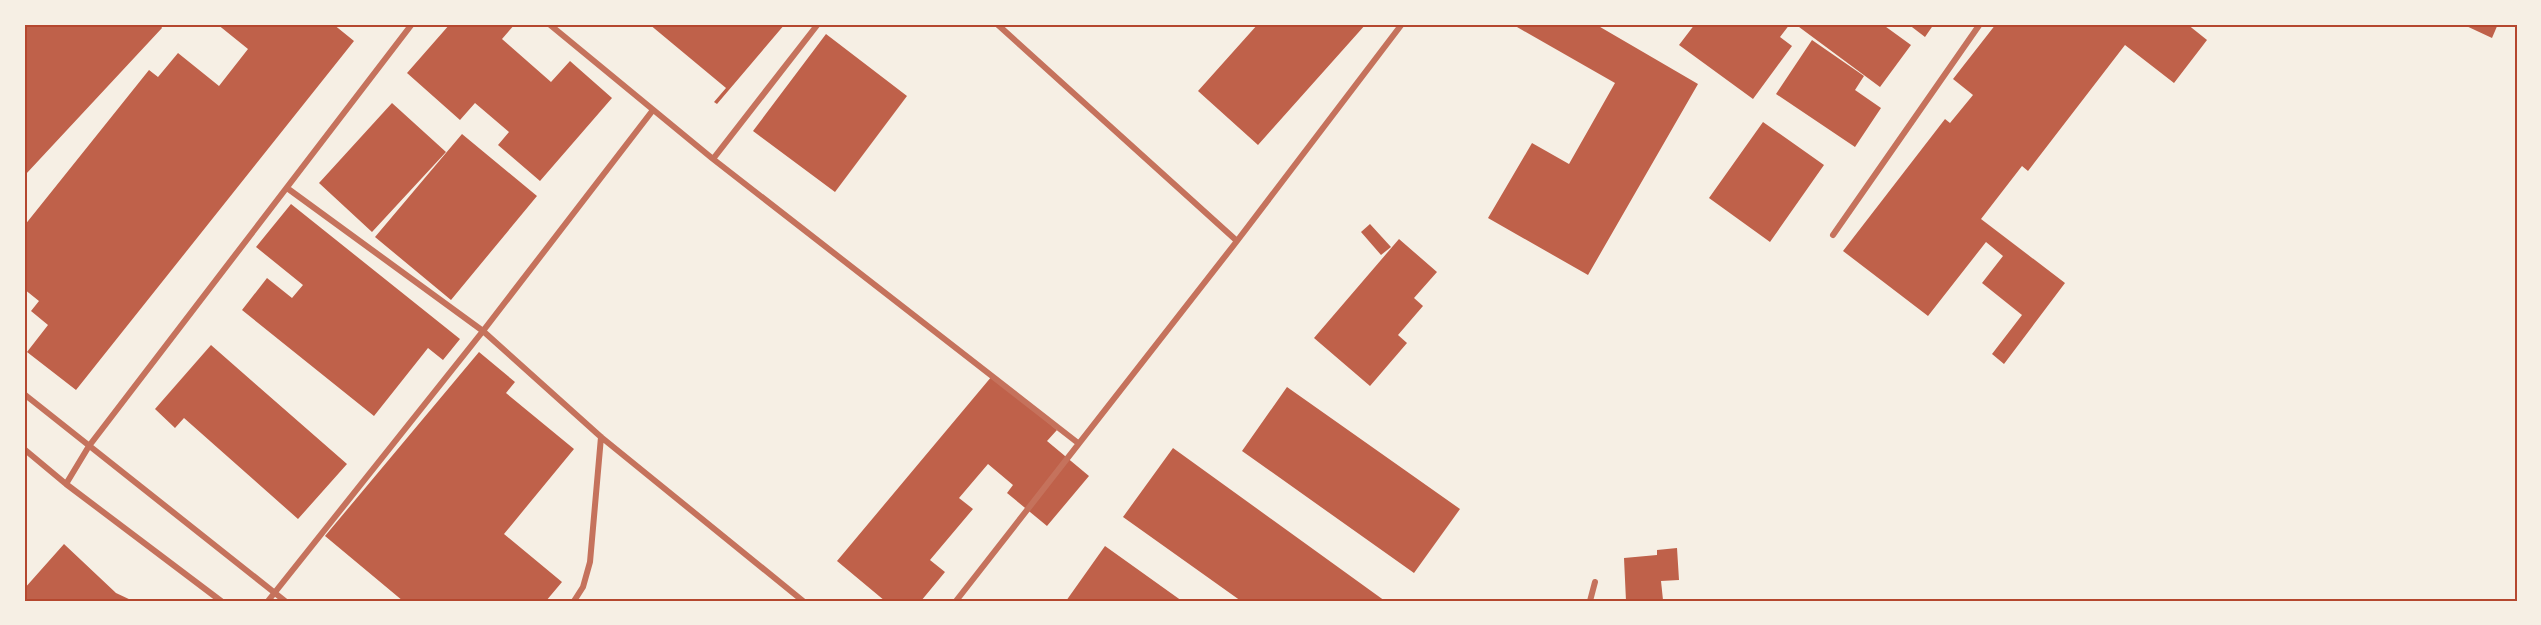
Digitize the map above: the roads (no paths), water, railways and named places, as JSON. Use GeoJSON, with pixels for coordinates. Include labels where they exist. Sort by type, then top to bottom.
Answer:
{"type":"FeatureCollection","features":[{"type":"Feature","properties":{"kind":"street"},"geometry":{"type":"LineString","coordinates":[[66,484],[89,446],[412,24]]}},
{"type":"Feature","properties":{"kind":"street"},"geometry":{"type":"LineString","coordinates":[[549,24],[713,159],[1077,443]]}},
{"type":"Feature","properties":{"kind":"street"},"geometry":{"type":"LineString","coordinates":[[713,159],[818,24]]}},
{"type":"Feature","properties":{"kind":"street"},"geometry":{"type":"LineString","coordinates":[[997,24],[1237,242]]}},
{"type":"Feature","properties":{"kind":"street"},"geometry":{"type":"LineString","coordinates":[[956,601],[1077,443],[1237,242],[1402,24]]}},
{"type":"Feature","properties":{"kind":"street"},"geometry":{"type":"LineString","coordinates":[[1833,235],[1980,24]]}},
{"type":"Feature","properties":{"kind":"street"},"geometry":{"type":"LineString","coordinates":[[268,601],[483,331],[653,110]]}},
{"type":"Feature","properties":{"kind":"street"},"geometry":{"type":"LineString","coordinates":[[287,188],[483,331],[601,437],[803,601]]}},
{"type":"Feature","properties":{"kind":"street"},"geometry":{"type":"LineString","coordinates":[[24,394],[285,601]]}},
{"type":"Feature","properties":{"kind":"street"},"geometry":{"type":"LineString","coordinates":[[574,601],[583,587],[590,562],[601,437]]}},
{"type":"Feature","properties":{"kind":"street"},"geometry":{"type":"LineString","coordinates":[[24,449],[66,484],[221,601]]}},
{"type":"Feature","properties":{"kind":"street"},"geometry":{"type":"LineString","coordinates":[[1590,601],[1595,582]]}}]}
